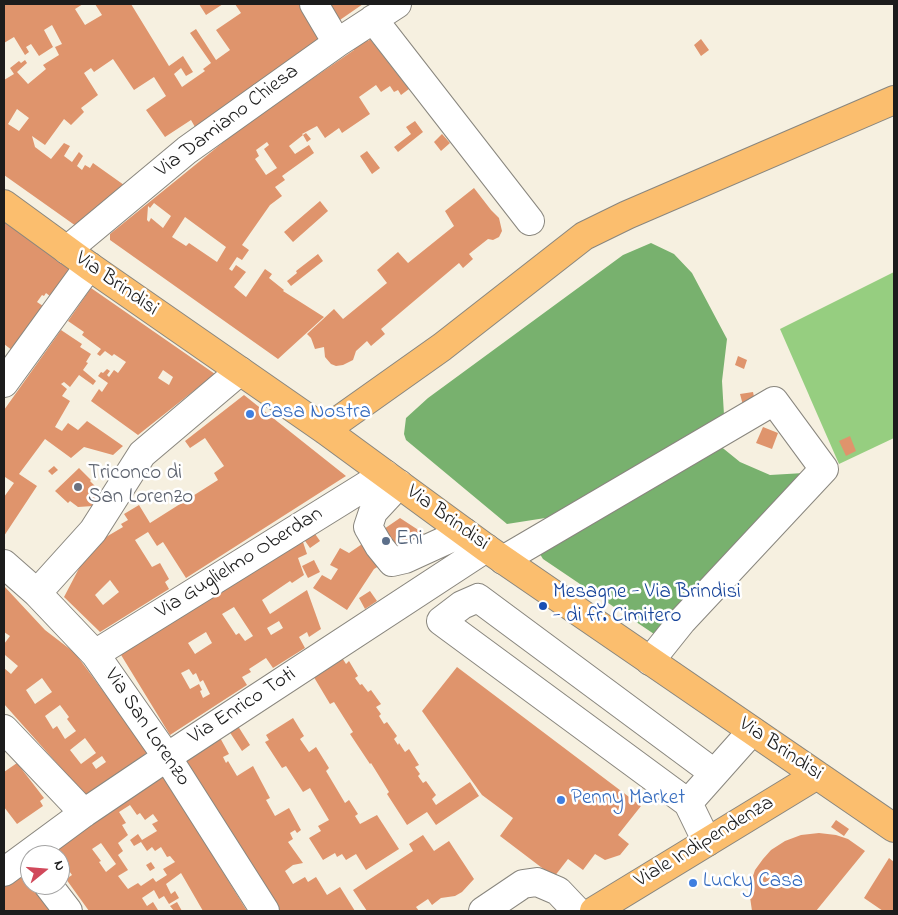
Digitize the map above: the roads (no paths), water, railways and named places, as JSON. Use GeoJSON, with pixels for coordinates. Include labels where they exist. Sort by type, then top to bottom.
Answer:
{"type":"FeatureCollection","features":[{"type":"Feature","properties":{"kind":"main road"},"geometry":{"type":"LineString","coordinates":[[325,430],[442,347],[584,236],[627,215],[894,100]]}},
{"type":"Feature","properties":{"kind":"main road","name":"Via Brindisi"},"geometry":{"type":"LineString","coordinates":[[4,204],[66,250],[325,430],[495,554],[894,828]]}},
{"type":"Feature","properties":{"kind":"main road","name":"Viale Indipendenza"},"geometry":{"type":"LineString","coordinates":[[594,911],[817,775]]}},
{"type":"Feature","properties":{"kind":"street"},"geometry":{"type":"LineString","coordinates":[[314,4],[337,42]]}},
{"type":"Feature","properties":{"kind":"street","name":"Via Damiano Chiesa"},"geometry":{"type":"LineString","coordinates":[[66,250],[187,150],[337,42],[397,4]]}},
{"type":"Feature","properties":{"kind":"street"},"geometry":{"type":"LineString","coordinates":[[373,19],[530,221]]}},
{"type":"Feature","properties":{"kind":"street"},"geometry":{"type":"LineString","coordinates":[[4,383],[89,266]]}},
{"type":"Feature","properties":{"kind":"street"},"geometry":{"type":"LineString","coordinates":[[37,593],[93,531],[142,454],[240,371]]}},
{"type":"Feature","properties":{"kind":"street","name":"Via Enrico Toti"},"geometry":{"type":"LineString","coordinates":[[43,845],[84,813],[167,757],[411,598],[774,401],[824,469],[682,621],[650,661]]}},
{"type":"Feature","properties":{"kind":"street"},"geometry":{"type":"LineString","coordinates":[[392,479],[373,512],[368,527],[379,546],[392,562],[405,559],[464,532]]}},
{"type":"Feature","properties":{"kind":"street","name":"Via Guglielmo Oberdan"},"geometry":{"type":"LineString","coordinates":[[96,654],[392,479]]}},
{"type":"Feature","properties":{"kind":"street","name":"Via San Lorenzo"},"geometry":{"type":"LineString","coordinates":[[4,564],[37,593],[96,654],[167,757],[265,911]]}},
{"type":"Feature","properties":{"kind":"street"},"geometry":{"type":"LineString","coordinates":[[411,598],[688,803],[707,842]]}},
{"type":"Feature","properties":{"kind":"street"},"geometry":{"type":"LineString","coordinates":[[441,621],[462,605],[478,598],[714,773]]}},
{"type":"Feature","properties":{"kind":"street"},"geometry":{"type":"LineString","coordinates":[[4,729],[84,813]]}},
{"type":"Feature","properties":{"kind":"street"},"geometry":{"type":"LineString","coordinates":[[688,803],[752,730]]}},
{"type":"Feature","properties":{"kind":"street","name":"Via Enrico Toti"},"geometry":{"type":"LineString","coordinates":[[4,872],[20,862]]}},
{"type":"Feature","properties":{"kind":"street"},"geometry":{"type":"LineString","coordinates":[[483,911],[524,884],[536,882],[558,891],[577,911]]}},
{"type":"Feature","properties":{"kind":"street"},"geometry":{"type":"LineString","coordinates":[[56,895],[68,911]]}},
{"type":"Feature","properties":{"kind":"place","name":"Casa Nostra"},"geometry":{"type":"Point","coordinates":[250,414]}},
{"type":"Feature","properties":{"kind":"place","name":"Triconco di San Lorenzo"},"geometry":{"type":"Point","coordinates":[78,487]}},
{"type":"Feature","properties":{"kind":"place","name":"Eni"},"geometry":{"type":"Point","coordinates":[386,541]}},
{"type":"Feature","properties":{"kind":"place","name":"Mesagne - Via Brindisi - di fr. Cimitero"},"geometry":{"type":"Point","coordinates":[543,606]}},
{"type":"Feature","properties":{"kind":"place","name":"Penny Market"},"geometry":{"type":"Point","coordinates":[561,800]}},
{"type":"Feature","properties":{"kind":"place","name":"Lucky Casa"},"geometry":{"type":"Point","coordinates":[693,883]}}]}
